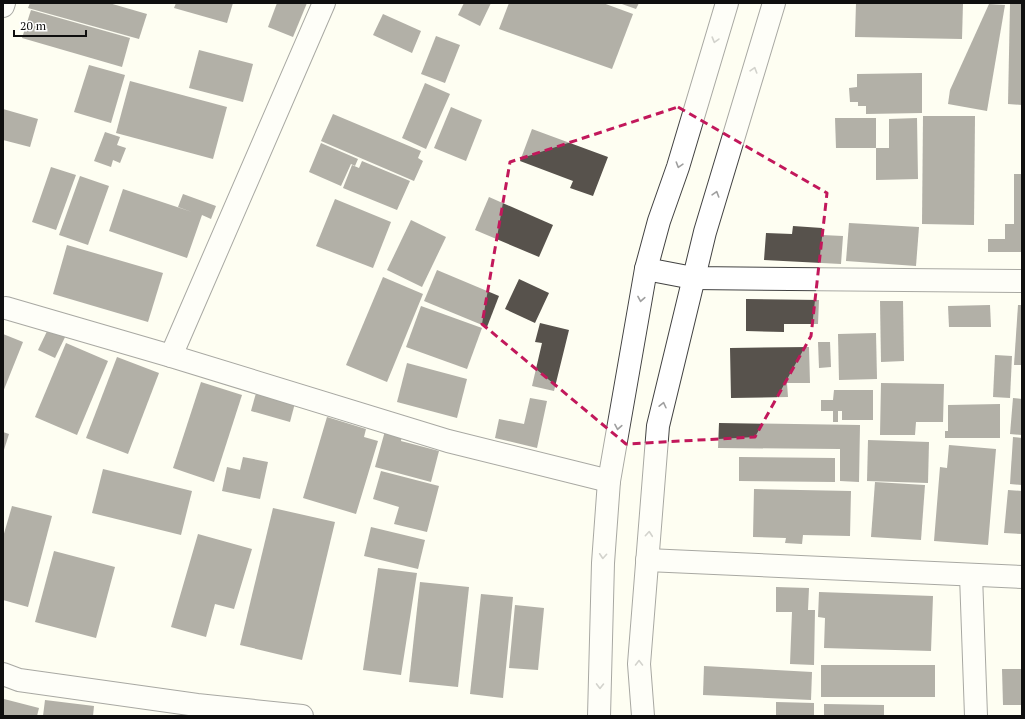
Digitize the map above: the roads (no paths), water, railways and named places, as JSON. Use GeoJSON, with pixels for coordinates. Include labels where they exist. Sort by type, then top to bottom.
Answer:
{"type":"FeatureCollection","features":[{"type":"Feature","properties":{"kind":"street"},"geometry":{"type":"LineString","coordinates":[[171,356],[324,3]]}},
{"type":"Feature","properties":{"kind":"street"},"geometry":{"type":"LineString","coordinates":[[599,716],[603,563],[608,481],[646,269],[659,221],[678,167],[726,3]]}},
{"type":"Feature","properties":{"kind":"street"},"geometry":{"type":"LineString","coordinates":[[643,716],[639,664],[658,426],[705,232],[774,3]]}},
{"type":"Feature","properties":{"kind":"street"},"geometry":{"type":"LineString","coordinates":[[646,269],[693,278],[1022,281]]}},
{"type":"Feature","properties":{"kind":"street"},"geometry":{"type":"LineString","coordinates":[[6,308],[171,356],[448,441],[608,481]]}},
{"type":"Feature","properties":{"kind":"street"},"geometry":{"type":"LineString","coordinates":[[647,560],[1022,577]]}},
{"type":"Feature","properties":{"kind":"street"},"geometry":{"type":"LineString","coordinates":[[971,575],[976,716]]}},
{"type":"Feature","properties":{"kind":"street"},"geometry":{"type":"LineString","coordinates":[[3,674],[19,680],[197,705],[302,716]]}},
{"type":"Feature","properties":{"kind":"street"},"geometry":{"type":"LineString","coordinates":[[176,716],[197,705]]}}]}
